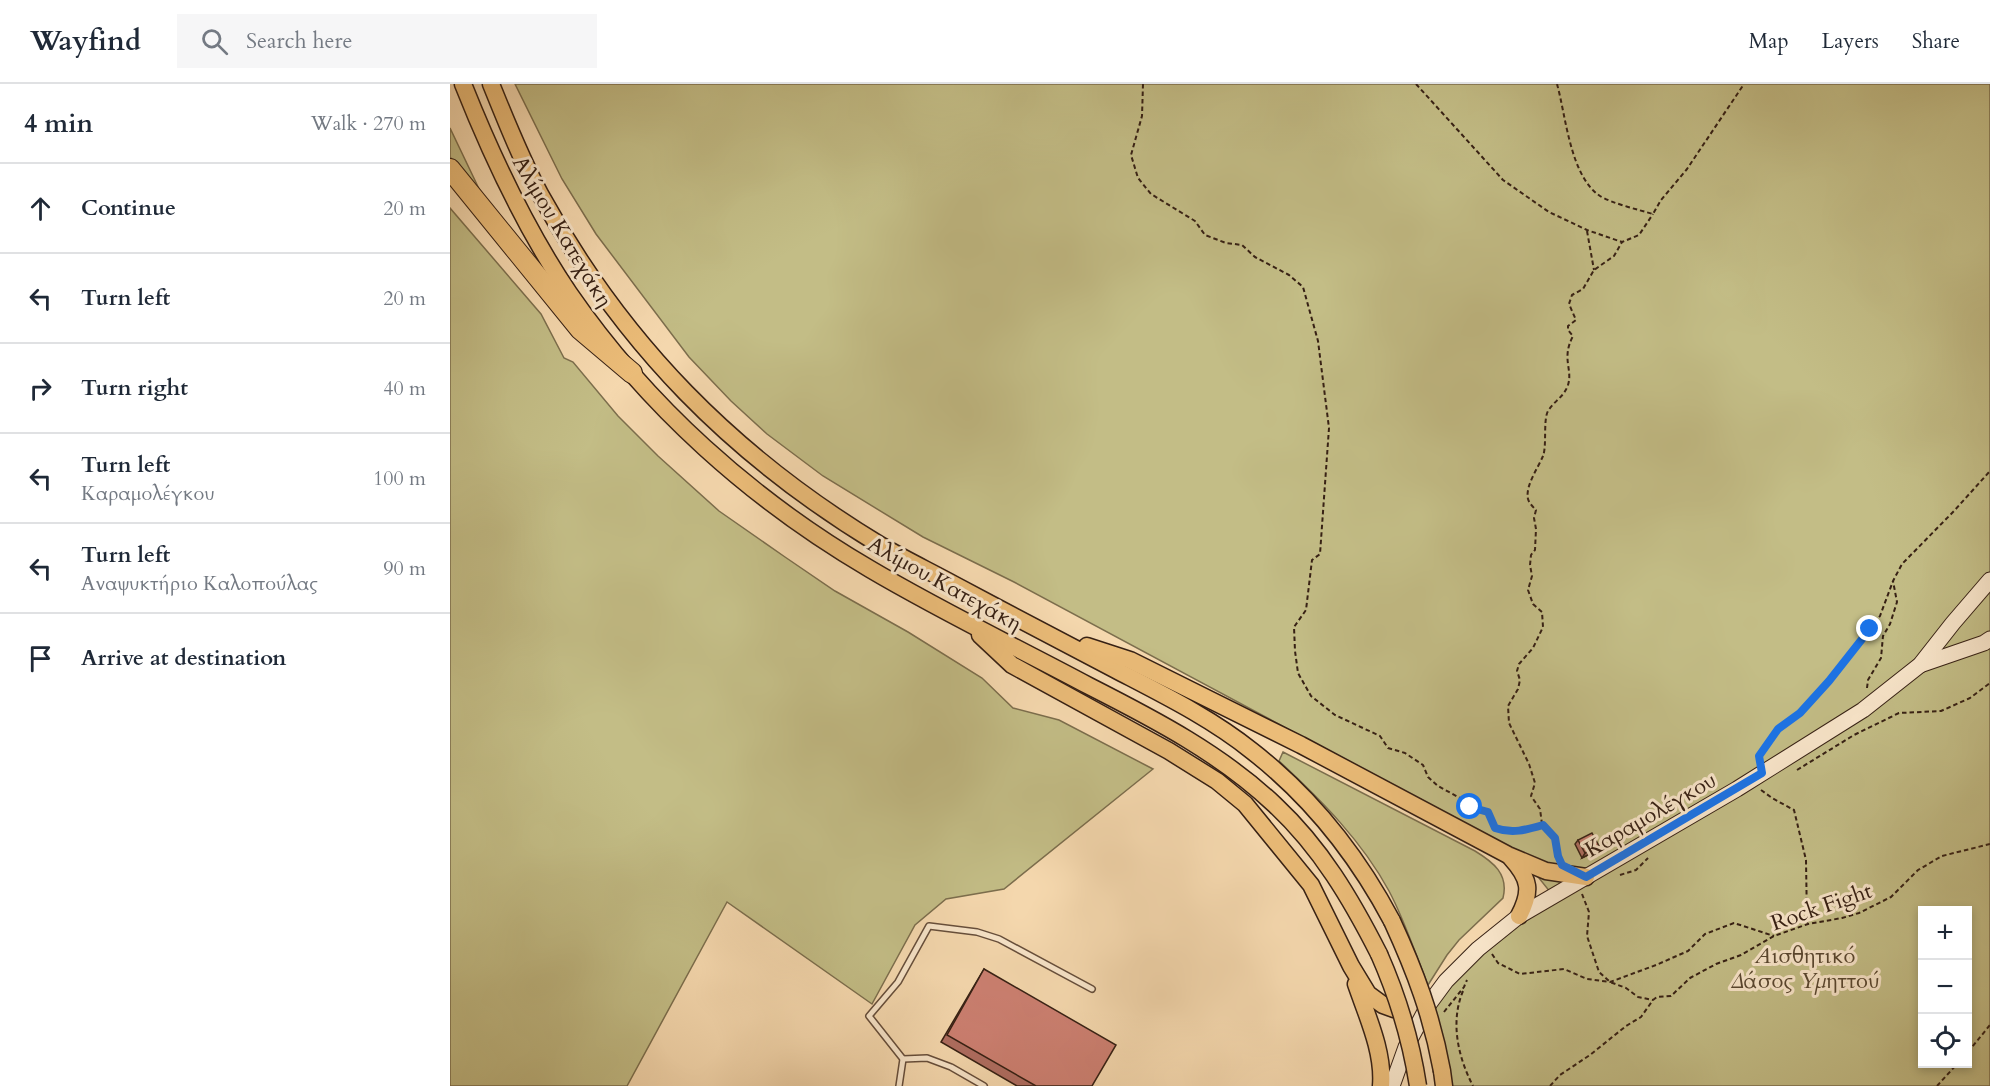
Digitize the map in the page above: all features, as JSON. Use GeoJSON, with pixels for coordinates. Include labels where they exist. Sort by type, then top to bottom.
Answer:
{"type":"FeatureCollection","features":[{"type":"Feature","properties":{"kind":"highway"},"geometry":{"type":"LineString","coordinates":[[450,170],[580,329],[632,373]]}},
{"type":"Feature","properties":{"kind":"main road","name":"Αλίμου Κατεχάκη"},"geometry":{"type":"LineString","coordinates":[[463,84],[493,157],[516,204],[569,292],[632,373],[687,432],[748,485],[801,524],[862,564],[1195,743],[1237,772],[1294,824],[1328,865],[1357,909],[1380,954],[1390,977],[1406,1028],[1418,1086]]}},
{"type":"Feature","properties":{"kind":"main road","name":"Αλίμου Κατεχάκη"},"geometry":{"type":"LineString","coordinates":[[490,84],[539,192],[590,277],[652,357],[703,412],[766,466],[882,546],[1184,707],[1252,750],[1294,787],[1332,828],[1364,871],[1392,921],[1424,994],[1443,1079]]}},
{"type":"Feature","properties":{"kind":"main road"},"geometry":{"type":"LineString","coordinates":[[959,617],[1012,665],[1169,751],[1216,781],[1245,804],[1311,885],[1350,966],[1375,1039],[1382,1073],[1381,1086]]}},
{"type":"Feature","properties":{"kind":"main road"},"geometry":{"type":"LineString","coordinates":[[1041,631],[1130,660],[1301,746],[1508,855],[1584,885]]}},
{"type":"Feature","properties":{"kind":"main road"},"geometry":{"type":"LineString","coordinates":[[1508,855],[1524,874],[1528,887],[1527,900],[1519,916]]}},
{"type":"Feature","properties":{"kind":"main road"},"geometry":{"type":"LineString","coordinates":[[1350,966],[1368,994],[1383,1005],[1394,1009]]}},
{"type":"Feature","properties":{"kind":"street"},"geometry":{"type":"LineString","coordinates":[[1920,665],[1953,622],[1990,580]]}},
{"type":"Feature","properties":{"kind":"street"},"geometry":{"type":"LineString","coordinates":[[1920,665],[1990,639]]}},
{"type":"Feature","properties":{"kind":"street","name":"Καραμολέγκου"},"geometry":{"type":"LineString","coordinates":[[1392,1086],[1406,1047],[1429,1004],[1446,981],[1464,962],[1519,916],[1584,885],[1765,780],[1863,710],[1920,665]]}},
{"type":"Feature","properties":{"kind":"street"},"geometry":{"type":"LineString","coordinates":[[1394,1009],[1404,1011],[1429,1004]]}},
{"type":"Feature","properties":{"kind":"lane"},"geometry":{"type":"LineString","coordinates":[[899,1086],[903,1059],[869,1016],[898,982],[929,926],[977,932],[999,939],[1092,989]]}},
{"type":"Feature","properties":{"kind":"lane"},"geometry":{"type":"LineString","coordinates":[[903,1059],[927,1058],[951,1067],[984,1086]]}},
{"type":"Feature","properties":{"kind":"path"},"geometry":{"type":"LineString","coordinates":[[1143,84],[1142,116],[1131,155],[1138,178],[1151,194],[1195,221],[1205,235],[1226,243],[1242,245],[1254,257],[1289,275],[1303,287],[1318,341],[1329,428],[1320,554],[1312,560],[1306,610],[1294,627],[1294,651],[1298,673],[1311,696],[1335,715],[1380,736],[1388,748],[1405,753],[1423,765],[1428,777],[1438,786],[1460,798],[1470,807],[1488,812],[1495,828],[1506,832],[1522,831],[1543,825]]}},
{"type":"Feature","properties":{"kind":"path"},"geometry":{"type":"LineString","coordinates":[[1416,84],[1503,180],[1549,212],[1587,230],[1622,242]]}},
{"type":"Feature","properties":{"kind":"path"},"geometry":{"type":"LineString","coordinates":[[1557,84],[1573,156],[1585,179],[1599,196],[1653,214]]}},
{"type":"Feature","properties":{"kind":"path"},"geometry":{"type":"LineString","coordinates":[[1562,865],[1555,838],[1543,825],[1540,809],[1531,796],[1534,783],[1509,723],[1508,706],[1518,689],[1519,664],[1533,648],[1543,627],[1542,612],[1533,604],[1528,590],[1532,576],[1530,566],[1531,555],[1535,549],[1536,530],[1534,518],[1536,510],[1528,499],[1528,489],[1544,453],[1547,411],[1563,395],[1569,384],[1567,348],[1573,336],[1568,326],[1576,320],[1569,304],[1572,295],[1583,289],[1594,270],[1614,256],[1622,242],[1639,235],[1661,200],[1687,169],[1744,84]]}},
{"type":"Feature","properties":{"kind":"path"},"geometry":{"type":"LineString","coordinates":[[1587,230],[1594,270]]}},
{"type":"Feature","properties":{"kind":"path"},"geometry":{"type":"LineString","coordinates":[[1808,924],[1806,895],[1808,873],[1794,810],[1761,790],[1765,780],[1759,756],[1778,729],[1800,713],[1829,681],[1881,616],[1893,581],[1902,564],[1990,471]]}},
{"type":"Feature","properties":{"kind":"path"},"geometry":{"type":"LineString","coordinates":[[1863,710],[1868,680],[1881,658],[1883,636],[1890,624],[1897,602],[1893,581]]}},
{"type":"Feature","properties":{"kind":"path"},"geometry":{"type":"LineString","coordinates":[[1792,772],[1854,735],[1899,713],[1941,711],[1970,698],[1990,683]]}},
{"type":"Feature","properties":{"kind":"path","name":"Rock Fight"},"geometry":{"type":"LineString","coordinates":[[1550,1086],[1560,1075],[1641,1017],[1653,1000],[1671,996],[1690,978],[1774,936],[1808,924],[1859,913],[1891,897],[1918,870],[1942,856],[1990,844]]}},
{"type":"Feature","properties":{"kind":"path"},"geometry":{"type":"LineString","coordinates":[[1584,885],[1589,912],[1587,936],[1599,972],[1610,982]]}},
{"type":"Feature","properties":{"kind":"path"},"geometry":{"type":"LineString","coordinates":[[1610,982],[1688,951],[1705,934],[1734,923],[1774,936]]}},
{"type":"Feature","properties":{"kind":"path"},"geometry":{"type":"LineString","coordinates":[[1491,952],[1498,963],[1520,974],[1564,969],[1587,979],[1610,982],[1626,988],[1638,997],[1653,1000]]}},
{"type":"Feature","properties":{"kind":"path"},"geometry":{"type":"LineString","coordinates":[[1464,987],[1457,1010],[1458,1049],[1462,1066],[1473,1086]]}},
{"type":"Feature","properties":{"kind":"path"},"geometry":{"type":"LineString","coordinates":[[1972,1047],[1990,1025]]}},
{"type":"Feature","properties":{"kind":"path"},"geometry":{"type":"LineString","coordinates":[[1937,1086],[1953,1068]]}},
{"type":"Feature","properties":{"kind":"green space","name":"Αισθητικό Δάσος Υμηττού"},"geometry":{"type":"Polygon","coordinates":[[[515,84],[1990,84],[1990,1086],[1446,1086],[1433,1006],[1472,960],[1555,898],[1519,853],[1014,582],[923,537],[823,476],[767,434],[731,401],[689,357],[596,234],[562,179],[515,84]]]}},
{"type":"Feature","properties":{"kind":"green space"},"geometry":{"type":"Polygon","coordinates":[[[450,128],[481,193],[450,157],[450,128]]]}},
{"type":"Feature","properties":{"kind":"green space"},"geometry":{"type":"Polygon","coordinates":[[[450,208],[541,314],[564,358],[573,362],[618,416],[658,456],[719,511],[835,591],[908,632],[982,678],[1013,708],[1059,720],[1153,769],[1004,889],[946,899],[915,925],[872,1004],[727,902],[627,1086],[450,1086],[450,208]]]}},
{"type":"Feature","properties":{"kind":"green space"},"geometry":{"type":"Polygon","coordinates":[[[1283,752],[1475,851],[1493,864],[1502,875],[1503,898],[1459,940],[1428,985],[1400,914],[1378,873],[1340,822],[1279,761],[1283,752]]]}},
{"type":"Feature","properties":{"kind":"building"},"geometry":{"type":"Polygon","coordinates":[[[1592,833],[1599,846],[1585,853],[1578,840],[1592,833]]]}},
{"type":"Feature","properties":{"kind":"building"},"geometry":{"type":"Polygon","coordinates":[[[984,969],[1116,1045],[1092,1086],[1036,1086],[947,1035],[984,969]]]}},
{"type":"Feature","properties":{"kind":"route"},"geometry":{"type":"LineString","coordinates":[[1470,807],[1488,812],[1495,828],[1506,832],[1522,831],[1543,825],[1555,838],[1562,865],[1586,877],[1762,773],[1759,756],[1768,742],[1778,729],[1800,713],[1829,681],[1870,629]]}}]}
